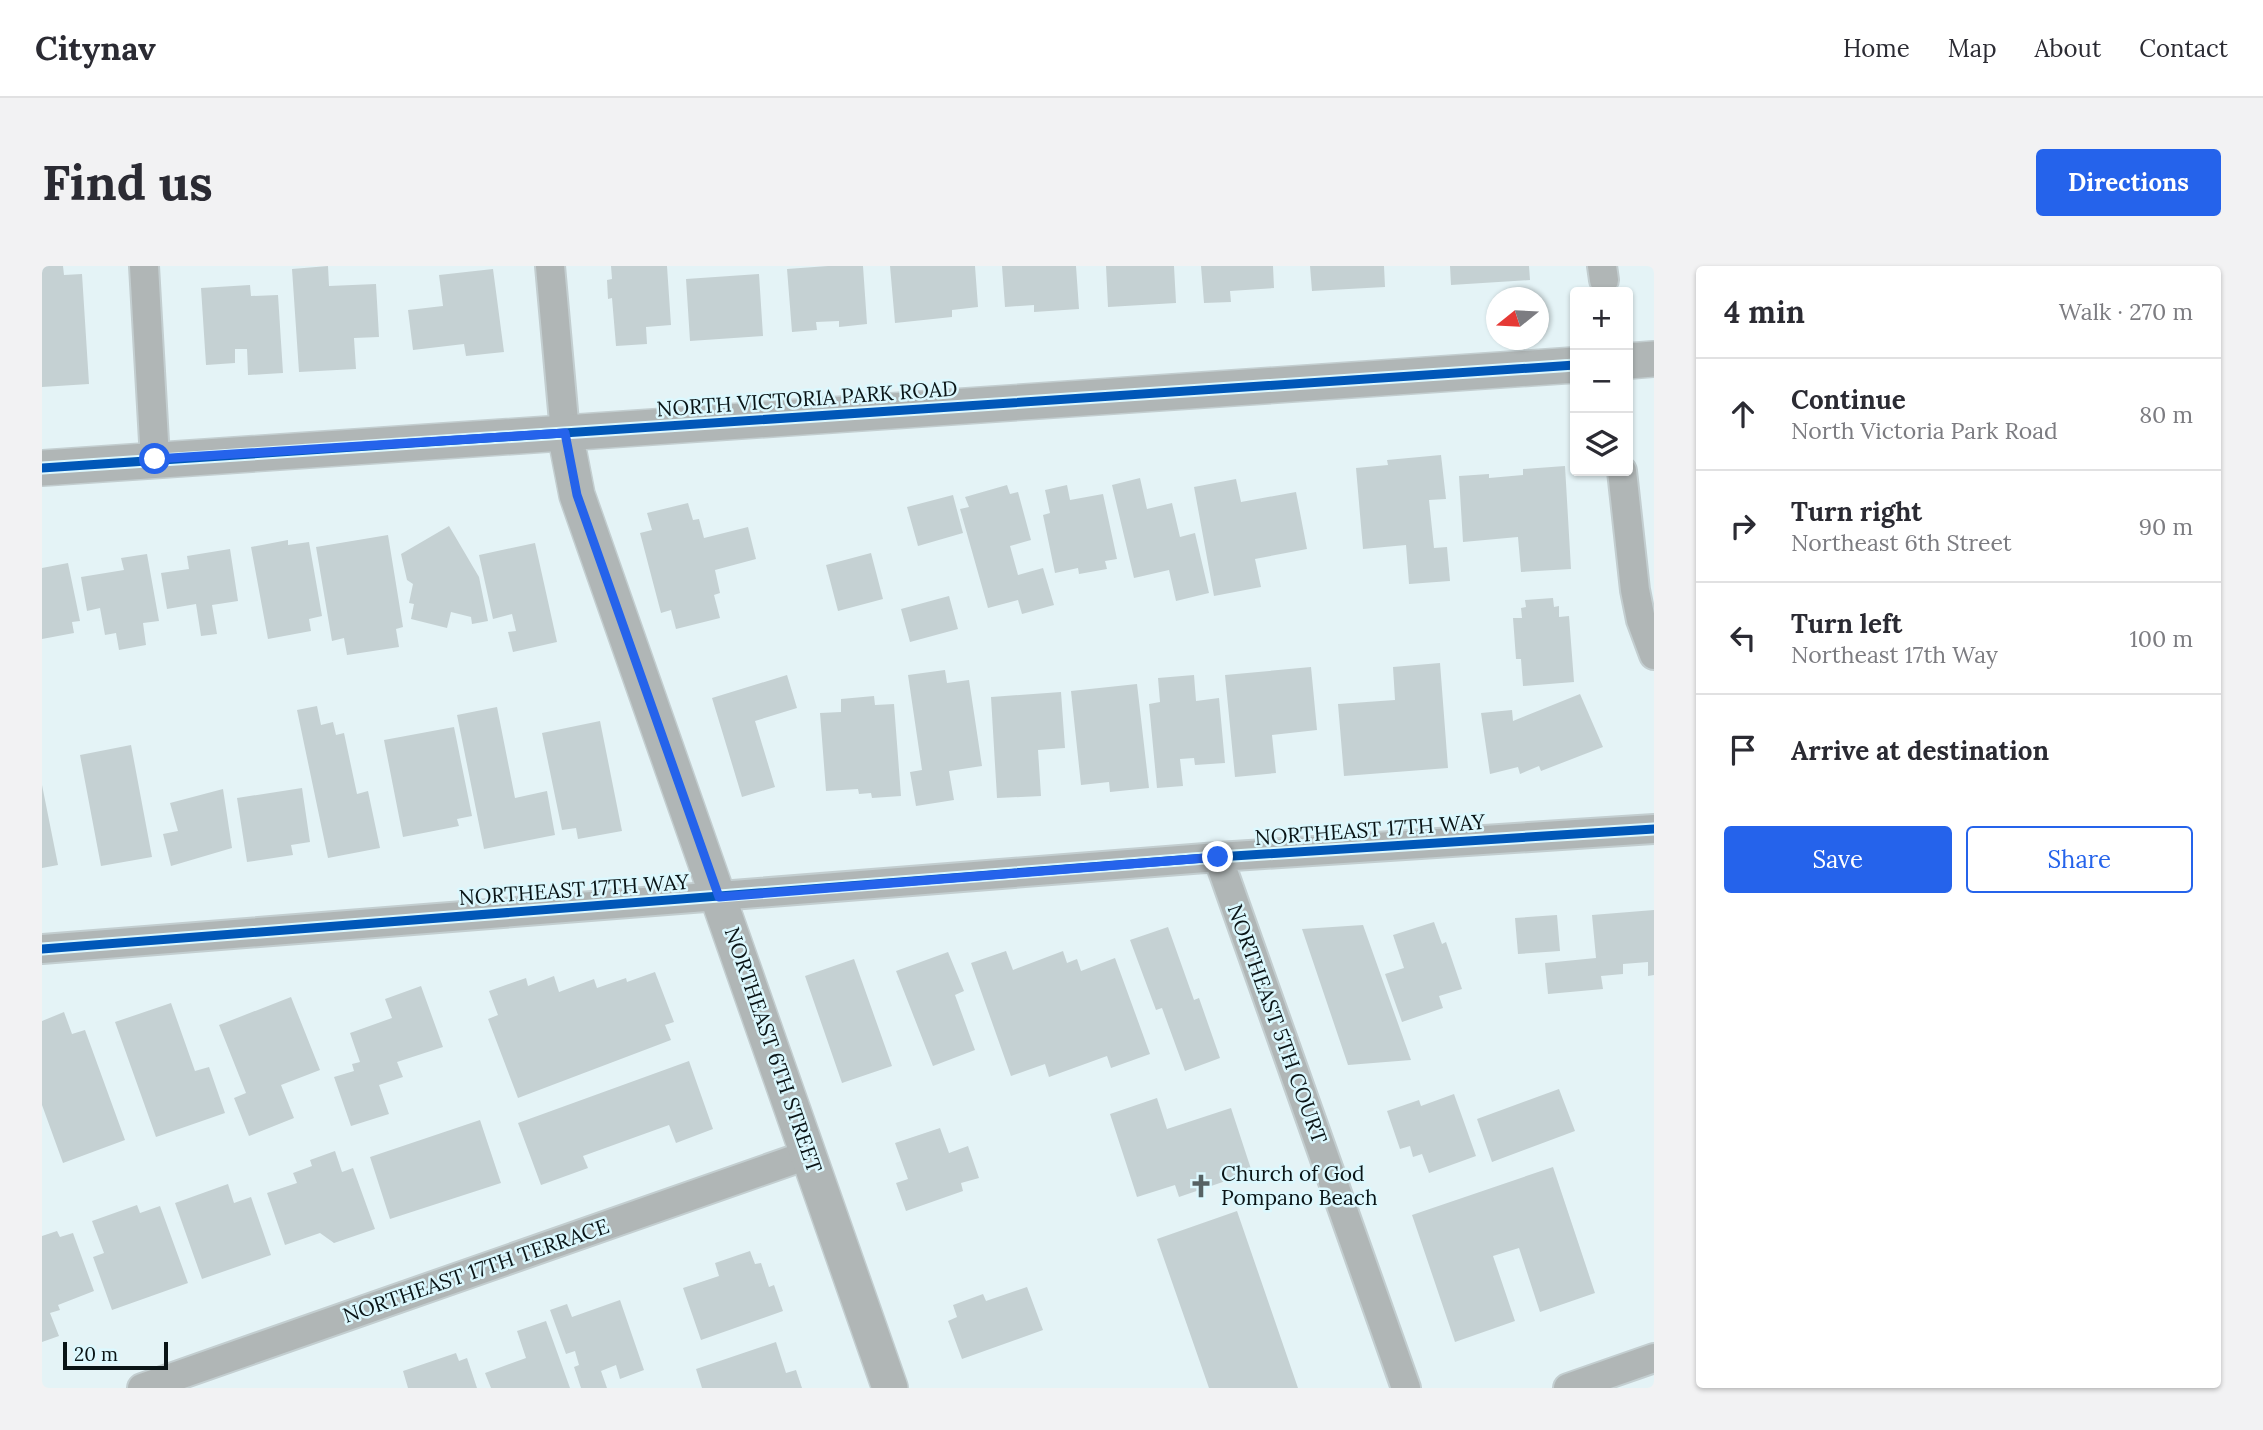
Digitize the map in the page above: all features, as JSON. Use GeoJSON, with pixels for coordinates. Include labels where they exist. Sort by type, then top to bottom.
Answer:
{"type":"FeatureCollection","features":[{"type":"Feature","properties":{"kind":"street"},"geometry":{"type":"LineString","coordinates":[[144,266],[155,459]]}},
{"type":"Feature","properties":{"kind":"street","name":"NORTHEAST 6TH STREET"},"geometry":{"type":"LineString","coordinates":[[550,266],[565,433],[577,495],[890,1388]]}},
{"type":"Feature","properties":{"kind":"street"},"geometry":{"type":"LineString","coordinates":[[1633,361],[1654,359]]}},
{"type":"Feature","properties":{"kind":"street","name":"NORTH VICTORIA PARK ROAD"},"geometry":{"type":"LineString","coordinates":[[42,468],[1570,365]]}},
{"type":"Feature","properties":{"kind":"street"},"geometry":{"type":"LineString","coordinates":[[1623,476],[1635,590],[1641,620],[1654,655]]}},
{"type":"Feature","properties":{"kind":"street","name":"NORTHEAST 17TH WAY"},"geometry":{"type":"LineString","coordinates":[[42,949],[1218,857],[1654,829]]}},
{"type":"Feature","properties":{"kind":"street","name":"NORTHEAST 5TH COURT"},"geometry":{"type":"LineString","coordinates":[[1218,857],[1406,1388]]}},
{"type":"Feature","properties":{"kind":"street","name":"NORTHEAST 17TH TERRACE"},"geometry":{"type":"LineString","coordinates":[[142,1388],[810,1154]]}},
{"type":"Feature","properties":{"kind":"street"},"geometry":{"type":"LineString","coordinates":[[1568,1388],[1654,1358]]}},
{"type":"Feature","properties":{"kind":"building"},"geometry":{"type":"Polygon","coordinates":[[[42,266],[63,266],[64,275],[82,274],[89,384],[42,387],[42,266]]]}},
{"type":"Feature","properties":{"kind":"building"},"geometry":{"type":"Polygon","coordinates":[[[328,266],[329,286],[376,284],[379,337],[354,338],[356,369],[299,372],[292,269],[328,266]]]}},
{"type":"Feature","properties":{"kind":"building"},"geometry":{"type":"Polygon","coordinates":[[[611,266],[667,266],[671,325],[646,327],[647,344],[616,346],[612,298],[608,299],[607,280],[612,279],[611,266]]]}},
{"type":"Feature","properties":{"kind":"building"},"geometry":{"type":"Polygon","coordinates":[[[863,266],[867,324],[839,327],[839,321],[816,322],[817,330],[792,332],[787,269],[863,266]]]}},
{"type":"Feature","properties":{"kind":"building"},"geometry":{"type":"Polygon","coordinates":[[[890,266],[975,266],[978,307],[952,310],[952,317],[895,323],[890,266]]]}},
{"type":"Feature","properties":{"kind":"building"},"geometry":{"type":"Polygon","coordinates":[[[1002,266],[1076,266],[1079,309],[1034,312],[1034,305],[1005,307],[1002,266]]]}},
{"type":"Feature","properties":{"kind":"building"},"geometry":{"type":"Polygon","coordinates":[[[1106,266],[1174,266],[1176,303],[1108,307],[1106,266]]]}},
{"type":"Feature","properties":{"kind":"building"},"geometry":{"type":"Polygon","coordinates":[[[1201,266],[1273,266],[1274,288],[1230,291],[1231,302],[1204,303],[1201,266]]]}},
{"type":"Feature","properties":{"kind":"building"},"geometry":{"type":"Polygon","coordinates":[[[1310,266],[1384,266],[1385,287],[1312,291],[1310,266]]]}},
{"type":"Feature","properties":{"kind":"building"},"geometry":{"type":"Polygon","coordinates":[[[1450,266],[1529,266],[1530,280],[1451,285],[1450,266]]]}},
{"type":"Feature","properties":{"kind":"building"},"geometry":{"type":"Polygon","coordinates":[[[493,269],[504,352],[466,356],[464,344],[413,350],[408,310],[443,306],[439,275],[493,269]]]}},
{"type":"Feature","properties":{"kind":"building"},"geometry":{"type":"Polygon","coordinates":[[[759,274],[763,336],[690,341],[686,279],[759,274]]]}},
{"type":"Feature","properties":{"kind":"building"},"geometry":{"type":"Polygon","coordinates":[[[250,285],[251,296],[278,295],[283,373],[248,375],[247,349],[235,349],[235,363],[206,365],[201,288],[250,285]]]}},
{"type":"Feature","properties":{"kind":"building"},"geometry":{"type":"Polygon","coordinates":[[[1441,455],[1446,499],[1429,500],[1434,548],[1447,547],[1450,581],[1409,584],[1406,545],[1363,549],[1356,468],[1388,465],[1387,460],[1441,455]]]}},
{"type":"Feature","properties":{"kind":"building"},"geometry":{"type":"Polygon","coordinates":[[[1565,466],[1571,569],[1521,572],[1518,537],[1463,542],[1459,476],[1489,474],[1489,478],[1523,475],[1523,469],[1565,466]]]}},
{"type":"Feature","properties":{"kind":"building"},"geometry":{"type":"Polygon","coordinates":[[[1140,478],[1147,509],[1172,503],[1180,537],[1195,533],[1209,593],[1176,601],[1169,570],[1134,578],[1112,485],[1140,478]]]}},
{"type":"Feature","properties":{"kind":"building"},"geometry":{"type":"Polygon","coordinates":[[[1236,479],[1241,502],[1296,492],[1307,549],[1255,559],[1261,587],[1214,596],[1194,487],[1236,479]]]}},
{"type":"Feature","properties":{"kind":"building"},"geometry":{"type":"Polygon","coordinates":[[[1007,485],[1010,494],[1018,492],[1031,540],[1010,546],[1018,575],[1043,568],[1054,605],[1022,614],[1018,600],[988,608],[960,509],[969,507],[965,497],[1007,485]]]}},
{"type":"Feature","properties":{"kind":"building"},"geometry":{"type":"Polygon","coordinates":[[[1067,485],[1070,500],[1103,494],[1117,559],[1105,561],[1107,569],[1079,574],[1078,568],[1055,573],[1043,515],[1050,513],[1045,490],[1067,485]]]}},
{"type":"Feature","properties":{"kind":"building"},"geometry":{"type":"Polygon","coordinates":[[[953,495],[963,533],[918,546],[907,507],[953,495]]]}},
{"type":"Feature","properties":{"kind":"building"},"geometry":{"type":"Polygon","coordinates":[[[688,503],[693,520],[699,519],[704,538],[748,527],[756,559],[715,570],[720,593],[714,595],[720,618],[676,629],[671,610],[661,613],[640,533],[652,530],[647,513],[688,503]]]}},
{"type":"Feature","properties":{"kind":"building"},"geometry":{"type":"Polygon","coordinates":[[[449,526],[479,577],[488,621],[472,624],[471,617],[451,612],[447,628],[411,619],[414,604],[409,603],[413,584],[407,580],[401,554],[449,526]]]}},
{"type":"Feature","properties":{"kind":"building"},"geometry":{"type":"Polygon","coordinates":[[[388,535],[403,627],[396,629],[399,647],[347,655],[344,638],[332,641],[316,547],[388,535]]]}},
{"type":"Feature","properties":{"kind":"building"},"geometry":{"type":"Polygon","coordinates":[[[288,540],[288,545],[309,542],[322,616],[309,619],[311,631],[268,639],[251,547],[288,540]]]}},
{"type":"Feature","properties":{"kind":"building"},"geometry":{"type":"Polygon","coordinates":[[[535,543],[557,642],[513,652],[508,632],[516,631],[512,614],[493,619],[479,555],[535,543]]]}},
{"type":"Feature","properties":{"kind":"building"},"geometry":{"type":"Polygon","coordinates":[[[230,549],[238,601],[212,605],[217,634],[201,636],[196,604],[167,609],[161,573],[189,569],[187,556],[230,549]]]}},
{"type":"Feature","properties":{"kind":"building"},"geometry":{"type":"Polygon","coordinates":[[[871,553],[883,599],[838,611],[826,565],[871,553]]]}},
{"type":"Feature","properties":{"kind":"building"},"geometry":{"type":"Polygon","coordinates":[[[147,554],[159,621],[143,623],[146,645],[119,650],[116,633],[105,635],[100,608],[87,611],[81,577],[124,570],[121,558],[147,554]]]}},
{"type":"Feature","properties":{"kind":"building"},"geometry":{"type":"Polygon","coordinates":[[[68,563],[80,621],[72,622],[74,633],[42,639],[42,568],[68,563]]]}},
{"type":"Feature","properties":{"kind":"building"},"geometry":{"type":"Polygon","coordinates":[[[949,596],[958,629],[910,642],[901,609],[949,596]]]}},
{"type":"Feature","properties":{"kind":"building"},"geometry":{"type":"Polygon","coordinates":[[[1553,598],[1554,607],[1559,606],[1559,617],[1569,616],[1574,682],[1523,686],[1521,659],[1516,659],[1513,618],[1522,618],[1521,608],[1526,607],[1525,600],[1553,598]]]}},
{"type":"Feature","properties":{"kind":"building"},"geometry":{"type":"Polygon","coordinates":[[[1440,663],[1448,768],[1344,776],[1338,704],[1395,700],[1393,667],[1440,663]]]}},
{"type":"Feature","properties":{"kind":"building"},"geometry":{"type":"Polygon","coordinates":[[[1311,667],[1317,730],[1272,735],[1276,773],[1235,777],[1225,675],[1311,667]]]}},
{"type":"Feature","properties":{"kind":"building"},"geometry":{"type":"Polygon","coordinates":[[[945,670],[947,683],[969,680],[982,766],[949,771],[954,800],[916,806],[910,772],[922,770],[908,675],[945,670]]]}},
{"type":"Feature","properties":{"kind":"building"},"geometry":{"type":"Polygon","coordinates":[[[787,675],[797,708],[755,721],[775,787],[742,797],[712,698],[787,675]]]}},
{"type":"Feature","properties":{"kind":"building"},"geometry":{"type":"Polygon","coordinates":[[[1194,675],[1196,701],[1219,698],[1225,763],[1195,765],[1194,758],[1180,759],[1183,786],[1157,788],[1149,704],[1160,702],[1158,678],[1194,675]]]}},
{"type":"Feature","properties":{"kind":"building"},"geometry":{"type":"Polygon","coordinates":[[[1137,684],[1149,788],[1110,792],[1109,782],[1081,785],[1071,691],[1137,684]]]}},
{"type":"Feature","properties":{"kind":"building"},"geometry":{"type":"Polygon","coordinates":[[[1061,692],[1065,748],[1038,750],[1041,796],[997,798],[991,697],[1061,692]]]}},
{"type":"Feature","properties":{"kind":"building"},"geometry":{"type":"Polygon","coordinates":[[[1580,694],[1603,747],[1541,771],[1539,766],[1520,774],[1518,767],[1490,774],[1481,713],[1512,710],[1513,721],[1580,694]]]}},
{"type":"Feature","properties":{"kind":"building"},"geometry":{"type":"Polygon","coordinates":[[[874,696],[875,705],[894,704],[901,796],[872,798],[871,793],[859,794],[858,789],[826,791],[820,713],[841,712],[841,699],[874,696]]]}},
{"type":"Feature","properties":{"kind":"building"},"geometry":{"type":"Polygon","coordinates":[[[317,706],[321,725],[333,722],[336,735],[344,733],[357,794],[368,791],[380,848],[328,858],[297,710],[317,706]]]}},
{"type":"Feature","properties":{"kind":"building"},"geometry":{"type":"Polygon","coordinates":[[[497,707],[515,798],[547,791],[555,835],[484,849],[457,715],[497,707]]]}},
{"type":"Feature","properties":{"kind":"building"},"geometry":{"type":"Polygon","coordinates":[[[600,721],[622,831],[578,839],[576,828],[562,830],[542,733],[600,721]]]}},
{"type":"Feature","properties":{"kind":"building"},"geometry":{"type":"Polygon","coordinates":[[[454,727],[472,816],[457,819],[459,826],[403,837],[384,740],[454,727]]]}},
{"type":"Feature","properties":{"kind":"building"},"geometry":{"type":"Polygon","coordinates":[[[131,745],[152,857],[101,866],[80,755],[131,745]]]}},
{"type":"Feature","properties":{"kind":"building"},"geometry":{"type":"Polygon","coordinates":[[[42,785],[58,865],[42,868],[42,785]]]}},
{"type":"Feature","properties":{"kind":"building"},"geometry":{"type":"Polygon","coordinates":[[[302,788],[310,842],[291,845],[293,855],[247,862],[237,798],[302,788]]]}},
{"type":"Feature","properties":{"kind":"building"},"geometry":{"type":"Polygon","coordinates":[[[223,789],[232,848],[171,866],[163,834],[178,831],[170,803],[223,789]]]}},
{"type":"Feature","properties":{"kind":"building"},"geometry":{"type":"Polygon","coordinates":[[[1654,910],[1654,975],[1648,976],[1648,962],[1623,964],[1623,974],[1601,976],[1603,989],[1548,994],[1545,963],[1596,958],[1592,915],[1654,910]]]}},
{"type":"Feature","properties":{"kind":"building"},"geometry":{"type":"Polygon","coordinates":[[[1557,915],[1560,951],[1518,954],[1515,918],[1557,915]]]}},
{"type":"Feature","properties":{"kind":"building"},"geometry":{"type":"Polygon","coordinates":[[[1434,922],[1442,944],[1446,942],[1462,989],[1439,996],[1443,1008],[1402,1022],[1385,974],[1404,968],[1393,935],[1434,922]]]}},
{"type":"Feature","properties":{"kind":"building"},"geometry":{"type":"Polygon","coordinates":[[[1363,925],[1411,1060],[1348,1065],[1302,929],[1363,925]]]}},
{"type":"Feature","properties":{"kind":"building"},"geometry":{"type":"Polygon","coordinates":[[[1168,927],[1194,1000],[1199,998],[1220,1058],[1185,1071],[1162,1008],[1156,1010],[1130,940],[1168,927]]]}},
{"type":"Feature","properties":{"kind":"building"},"geometry":{"type":"Polygon","coordinates":[[[1006,951],[1013,970],[1063,951],[1067,963],[1077,959],[1081,971],[1115,958],[1150,1054],[1111,1068],[1107,1056],[1049,1077],[1045,1064],[1011,1076],[971,963],[1006,951]]]}},
{"type":"Feature","properties":{"kind":"building"},"geometry":{"type":"Polygon","coordinates":[[[948,952],[964,991],[955,995],[975,1050],[933,1066],[896,971],[948,952]]]}},
{"type":"Feature","properties":{"kind":"building"},"geometry":{"type":"Polygon","coordinates":[[[854,959],[892,1066],[842,1083],[805,976],[854,959]]]}},
{"type":"Feature","properties":{"kind":"building"},"geometry":{"type":"Polygon","coordinates":[[[655,972],[674,1022],[665,1025],[671,1040],[518,1098],[488,1019],[498,1015],[489,991],[526,978],[528,986],[554,976],[559,992],[594,979],[597,988],[626,978],[627,982],[655,972]]]}},
{"type":"Feature","properties":{"kind":"building"},"geometry":{"type":"Polygon","coordinates":[[[421,986],[443,1047],[397,1062],[403,1077],[379,1085],[389,1114],[351,1126],[334,1077],[354,1071],[352,1064],[360,1062],[350,1033],[392,1018],[385,999],[421,986]]]}},
{"type":"Feature","properties":{"kind":"building"},"geometry":{"type":"Polygon","coordinates":[[[291,997],[320,1070],[281,1085],[294,1118],[249,1136],[234,1098],[246,1093],[219,1025],[291,997]]]}},
{"type":"Feature","properties":{"kind":"building"},"geometry":{"type":"Polygon","coordinates":[[[171,1003],[195,1071],[209,1067],[225,1113],[156,1137],[115,1022],[171,1003]]]}},
{"type":"Feature","properties":{"kind":"building"},"geometry":{"type":"Polygon","coordinates":[[[64,1012],[72,1034],[85,1030],[125,1140],[63,1163],[42,1105],[42,1021],[64,1012]]]}},
{"type":"Feature","properties":{"kind":"building"},"geometry":{"type":"Polygon","coordinates":[[[689,1061],[713,1129],[676,1143],[669,1125],[583,1156],[588,1168],[541,1185],[518,1123],[689,1061]]]}},
{"type":"Feature","properties":{"kind":"building"},"geometry":{"type":"Polygon","coordinates":[[[1559,1089],[1575,1131],[1492,1162],[1477,1119],[1559,1089]]]}},
{"type":"Feature","properties":{"kind":"building"},"geometry":{"type":"Polygon","coordinates":[[[1454,1094],[1476,1156],[1429,1173],[1422,1154],[1413,1157],[1410,1146],[1400,1149],[1387,1111],[1419,1100],[1421,1106],[1454,1094]]]}},
{"type":"Feature","properties":{"kind":"building"},"geometry":{"type":"Polygon","coordinates":[[[1157,1098],[1167,1129],[1231,1108],[1252,1172],[1179,1197],[1175,1185],[1137,1197],[1110,1114],[1157,1098]]]}},
{"type":"Feature","properties":{"kind":"building"},"geometry":{"type":"Polygon","coordinates":[[[480,1120],[501,1183],[390,1219],[370,1157],[480,1120]]]}},
{"type":"Feature","properties":{"kind":"building"},"geometry":{"type":"Polygon","coordinates":[[[940,1128],[949,1153],[968,1146],[979,1178],[961,1183],[963,1191],[906,1211],[896,1183],[908,1179],[895,1143],[940,1128]]]}},
{"type":"Feature","properties":{"kind":"building"},"geometry":{"type":"Polygon","coordinates":[[[335,1151],[342,1172],[353,1168],[375,1229],[334,1243],[320,1233],[285,1245],[267,1193],[297,1183],[293,1173],[312,1166],[310,1160],[335,1151]]]}},
{"type":"Feature","properties":{"kind":"building"},"geometry":{"type":"Polygon","coordinates":[[[1553,1167],[1595,1293],[1540,1312],[1519,1248],[1493,1256],[1515,1321],[1455,1342],[1412,1215],[1553,1167]]]}},
{"type":"Feature","properties":{"kind":"building"},"geometry":{"type":"Polygon","coordinates":[[[228,1184],[234,1203],[251,1197],[271,1255],[202,1279],[175,1203],[228,1184]]]}},
{"type":"Feature","properties":{"kind":"building"},"geometry":{"type":"Polygon","coordinates":[[[137,1205],[140,1213],[160,1206],[188,1283],[112,1310],[93,1257],[104,1253],[92,1221],[137,1205]]]}},
{"type":"Feature","properties":{"kind":"building"},"geometry":{"type":"Polygon","coordinates":[[[1237,1211],[1298,1388],[1209,1388],[1157,1239],[1237,1211]]]}},
{"type":"Feature","properties":{"kind":"building"},"geometry":{"type":"Polygon","coordinates":[[[57,1231],[60,1237],[73,1233],[94,1291],[58,1305],[60,1310],[50,1313],[59,1336],[42,1342],[42,1236],[57,1231]]]}},
{"type":"Feature","properties":{"kind":"building"},"geometry":{"type":"Polygon","coordinates":[[[750,1251],[755,1264],[761,1263],[769,1287],[774,1285],[783,1311],[701,1340],[683,1288],[719,1276],[715,1263],[750,1251]]]}},
{"type":"Feature","properties":{"kind":"building"},"geometry":{"type":"Polygon","coordinates":[[[1027,1287],[1043,1330],[962,1359],[948,1321],[957,1317],[953,1305],[983,1294],[986,1301],[1027,1287]]]}},
{"type":"Feature","properties":{"kind":"building"},"geometry":{"type":"Polygon","coordinates":[[[620,1300],[644,1370],[620,1379],[616,1365],[601,1371],[607,1388],[581,1388],[574,1367],[579,1365],[575,1351],[566,1354],[550,1310],[567,1304],[572,1317],[620,1300]]]}},
{"type":"Feature","properties":{"kind":"building"},"geometry":{"type":"Polygon","coordinates":[[[546,1321],[570,1388],[491,1388],[485,1373],[526,1358],[517,1331],[546,1321]]]}},
{"type":"Feature","properties":{"kind":"building"},"geometry":{"type":"Polygon","coordinates":[[[776,1342],[786,1373],[796,1370],[802,1388],[702,1388],[696,1369],[776,1342]]]}},
{"type":"Feature","properties":{"kind":"building"},"geometry":{"type":"Polygon","coordinates":[[[456,1353],[459,1361],[467,1358],[477,1388],[408,1388],[403,1371],[456,1353]]]}},
{"type":"Feature","properties":{"kind":"cycle path"},"geometry":{"type":"LineString","coordinates":[[42,468],[1570,365]]}},
{"type":"Feature","properties":{"kind":"cycle path"},"geometry":{"type":"LineString","coordinates":[[42,949],[1218,857],[1654,829]]}},
{"type":"Feature","properties":{"kind":"place","name":"Church of God Pompano Beach"},"geometry":{"type":"Point","coordinates":[1201,1186]}},
{"type":"Feature","properties":{"kind":"route"},"geometry":{"type":"LineString","coordinates":[[155,459],[565,433],[577,495],[719,897],[1218,857]]}}]}
